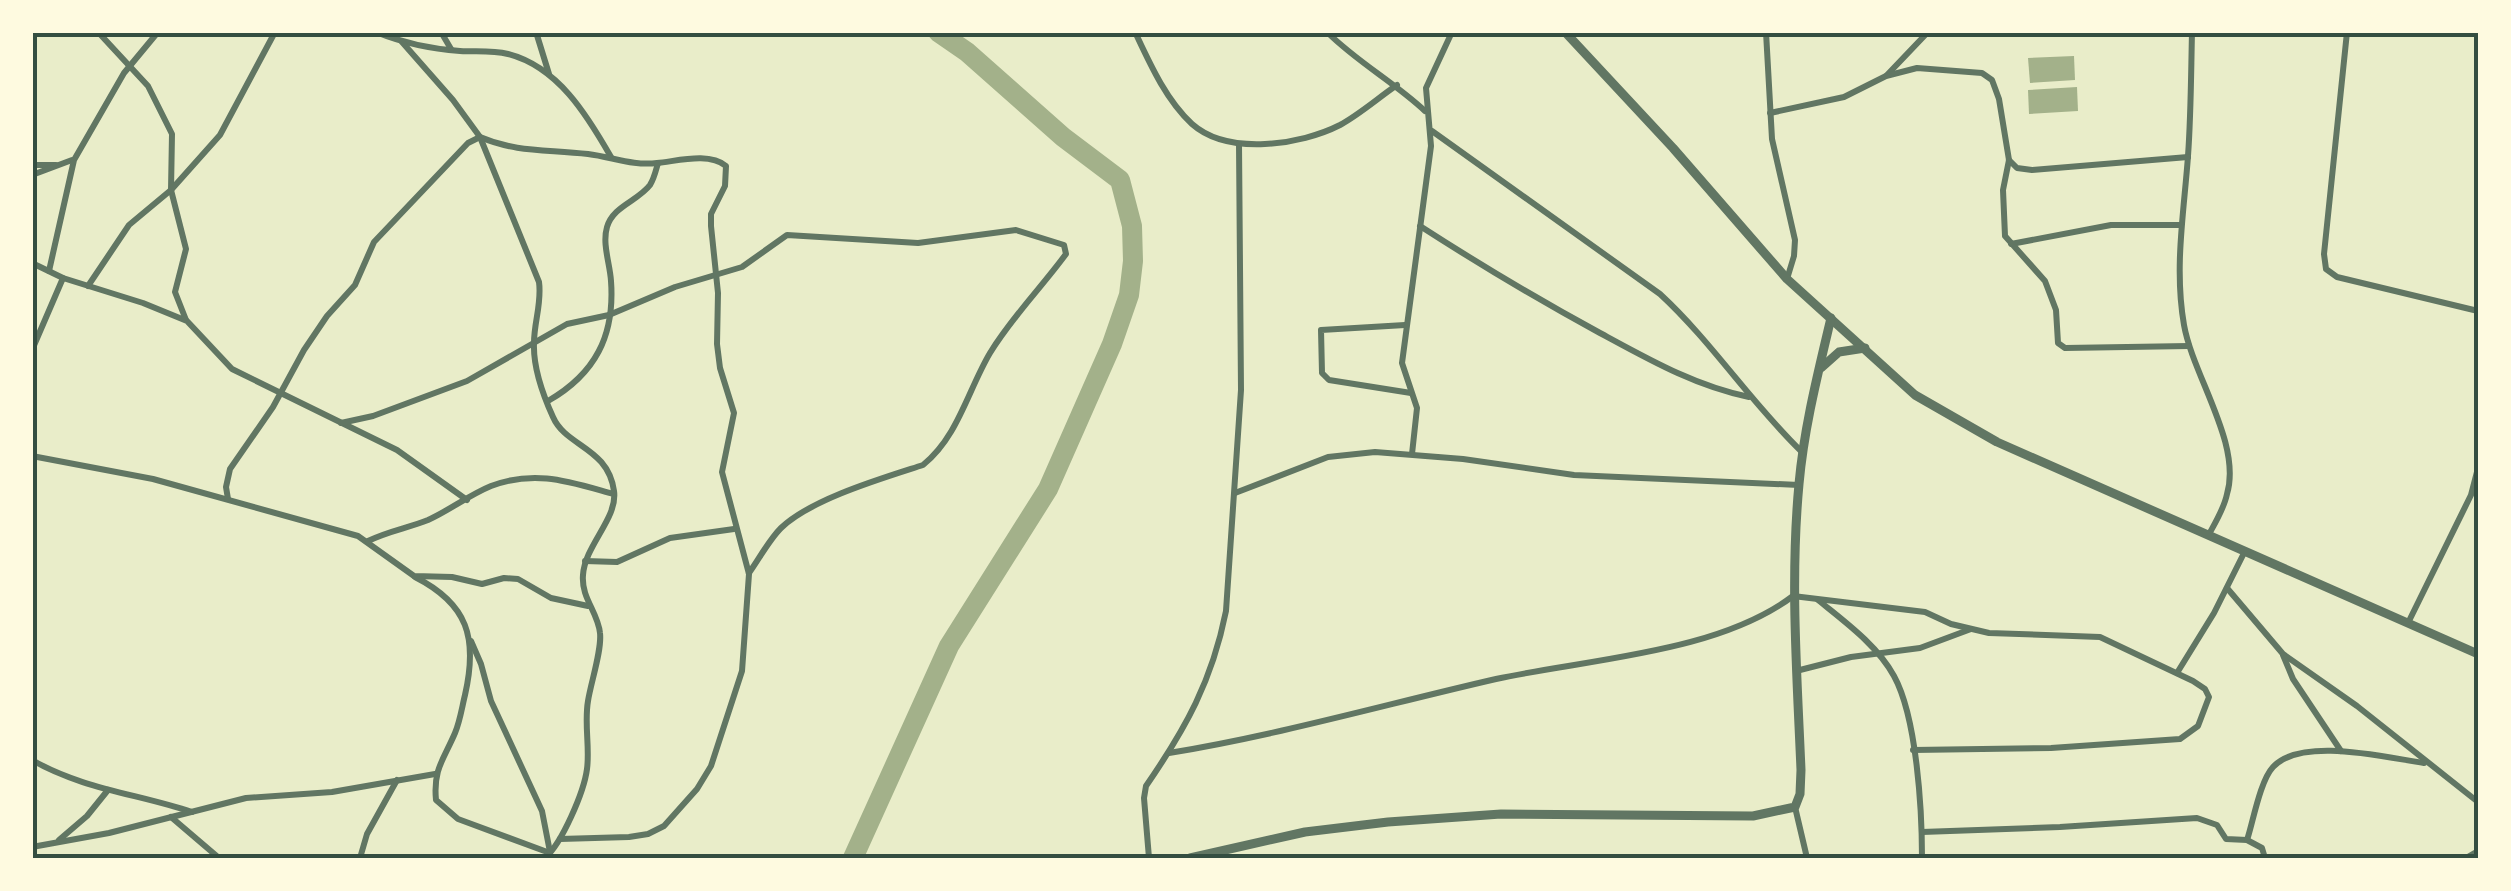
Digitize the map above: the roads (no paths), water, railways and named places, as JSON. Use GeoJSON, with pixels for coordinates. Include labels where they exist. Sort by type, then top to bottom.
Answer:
{"type":"FeatureCollection","features":[{"type":"Feature","properties":{"kind":"street"},"geometry":{"type":"LineString","coordinates":[[98,32],[148,86],[172,134],[171,190],[186,244],[175,292],[187,322],[232,370],[397,450],[467,500]]}},
{"type":"Feature","properties":{"kind":"street"},"geometry":{"type":"LineString","coordinates":[[49,271],[74,160],[130,66],[158,32]]}},
{"type":"Feature","properties":{"kind":"street"},"geometry":{"type":"LineString","coordinates":[[88,286],[129,225],[171,190],[220,135],[276,32]]}},
{"type":"Feature","properties":{"kind":"street"},"geometry":{"type":"LineString","coordinates":[[376,32],[402,42],[510,54],[550,75],[585,113],[612,158]]}},
{"type":"Feature","properties":{"kind":"street"},"geometry":{"type":"LineString","coordinates":[[441,32],[452,50]]}},
{"type":"Feature","properties":{"kind":"street"},"geometry":{"type":"LineString","coordinates":[[536,32],[550,75]]}},
{"type":"Feature","properties":{"kind":"street"},"geometry":{"type":"LineString","coordinates":[[1135,32],[1157,79],[1192,124],[1205,133],[1239,144],[1262,146],[1335,127],[1397,85]]}},
{"type":"Feature","properties":{"kind":"street"},"geometry":{"type":"LineString","coordinates":[[1327,32],[1425,111]]}},
{"type":"Feature","properties":{"kind":"street"},"geometry":{"type":"LineString","coordinates":[[1412,454],[1417,408],[1402,363],[1432,131],[1425,111],[1426,88],[1452,32]]}},
{"type":"Feature","properties":{"kind":"street"},"geometry":{"type":"LineString","coordinates":[[1565,32],[1673,148],[1786,279],[1915,394],[1944,414],[1997,442],[2478,654]]}},
{"type":"Feature","properties":{"kind":"street"},"geometry":{"type":"LineString","coordinates":[[1766,32],[1770,114],[1778,171],[1795,240],[1786,279]]}},
{"type":"Feature","properties":{"kind":"street"},"geometry":{"type":"LineString","coordinates":[[1886,76],[1928,32]]}},
{"type":"Feature","properties":{"kind":"street"},"geometry":{"type":"LineString","coordinates":[[2192,32],[2188,157],[2181,225],[2182,308],[2189,346],[2216,418],[2230,476],[2227,496],[2208,536]]}},
{"type":"Feature","properties":{"kind":"street"},"geometry":{"type":"LineString","coordinates":[[2346,32],[2324,254],[2326,269],[2337,277],[2478,311]]}},
{"type":"Feature","properties":{"kind":"street"},"geometry":{"type":"LineString","coordinates":[[402,42],[480,137],[539,282],[536,370],[554,419],[609,472],[615,494],[612,511],[591,544],[585,562],[583,589],[601,638],[586,714],[587,773],[560,839],[548,856]]}},
{"type":"Feature","properties":{"kind":"street"},"geometry":{"type":"LineString","coordinates":[[1770,114],[1844,96],[1886,76],[1916,68],[1982,73],[1992,80],[1998,99],[2009,160],[2003,190],[2006,236],[2046,281],[2056,310],[2056,339],[2060,346],[2189,346]]}},
{"type":"Feature","properties":{"kind":"street"},"geometry":{"type":"LineString","coordinates":[[1432,131],[1660,294],[1802,452]]}},
{"type":"Feature","properties":{"kind":"street"},"geometry":{"type":"LineString","coordinates":[[480,137],[510,149],[578,153],[638,164],[706,158],[726,166],[725,186],[712,214],[717,344],[720,368],[734,408],[722,472],[749,574],[742,671],[712,766],[664,826],[648,834],[560,839]]}},
{"type":"Feature","properties":{"kind":"street"},"geometry":{"type":"LineString","coordinates":[[228,499],[230,469],[326,316],[355,285],[374,242],[460,150],[480,137]]}},
{"type":"Feature","properties":{"kind":"street"},"geometry":{"type":"LineString","coordinates":[[1149,858],[1146,786],[1190,721],[1220,640],[1226,610],[1242,390],[1239,144]]}},
{"type":"Feature","properties":{"kind":"street"},"geometry":{"type":"LineString","coordinates":[[2009,160],[2018,168],[2032,170],[2188,157]]}},
{"type":"Feature","properties":{"kind":"street"},"geometry":{"type":"LineString","coordinates":[[32,176],[74,160]]}},
{"type":"Feature","properties":{"kind":"street"},"geometry":{"type":"LineString","coordinates":[[548,402],[569,389],[592,366],[608,333],[612,283],[607,228],[612,215],[648,188],[658,163]]}},
{"type":"Feature","properties":{"kind":"street"},"geometry":{"type":"LineString","coordinates":[[32,165],[61,165]]}},
{"type":"Feature","properties":{"kind":"street"},"geometry":{"type":"LineString","coordinates":[[2010,244],[2111,225],[2181,225]]}},
{"type":"Feature","properties":{"kind":"street"},"geometry":{"type":"LineString","coordinates":[[1420,226],[1484,267],[1661,366],[1712,388],[1749,397]]}},
{"type":"Feature","properties":{"kind":"street"},"geometry":{"type":"LineString","coordinates":[[341,423],[373,416],[467,381],[560,326],[610,315],[675,287],[742,267],[786,235],[918,243],[1016,230],[1064,245],[1059,263],[990,354],[945,443],[931,459],[924,465],[841,494],[794,519],[780,529],[749,574]]}},
{"type":"Feature","properties":{"kind":"street"},"geometry":{"type":"LineString","coordinates":[[32,263],[187,322]]}},
{"type":"Feature","properties":{"kind":"street"},"geometry":{"type":"LineString","coordinates":[[32,350],[64,278]]}},
{"type":"Feature","properties":{"kind":"street"},"geometry":{"type":"LineString","coordinates":[[1806,858],[1795,808],[1801,770],[1793,596],[1802,452],[1830,318]]}},
{"type":"Feature","properties":{"kind":"street"},"geometry":{"type":"LineString","coordinates":[[1405,325],[1321,330],[1322,376],[1412,394]]}},
{"type":"Feature","properties":{"kind":"street"},"geometry":{"type":"LineString","coordinates":[[1818,370],[1839,352],[1865,348]]}},
{"type":"Feature","properties":{"kind":"street"},"geometry":{"type":"LineString","coordinates":[[1235,493],[1328,456],[1376,452],[1574,475],[1798,485]]}},
{"type":"Feature","properties":{"kind":"street"},"geometry":{"type":"LineString","coordinates":[[32,456],[153,479],[368,541],[436,588],[456,607],[481,664],[491,701],[542,811],[548,856]]}},
{"type":"Feature","properties":{"kind":"street"},"geometry":{"type":"LineString","coordinates":[[2408,623],[2475,496],[2478,468]]}},
{"type":"Feature","properties":{"kind":"street"},"geometry":{"type":"LineString","coordinates":[[368,541],[424,521],[499,484],[546,476],[615,494]]}},
{"type":"Feature","properties":{"kind":"street"},"geometry":{"type":"LineString","coordinates":[[585,562],[617,562],[670,538],[734,529]]}},
{"type":"Feature","properties":{"kind":"street"},"geometry":{"type":"LineString","coordinates":[[2177,673],[2244,553]]}},
{"type":"Feature","properties":{"kind":"street"},"geometry":{"type":"LineString","coordinates":[[414,576],[482,584],[511,578],[551,598],[588,606]]}},
{"type":"Feature","properties":{"kind":"street"},"geometry":{"type":"LineString","coordinates":[[2227,588],[2283,654],[2357,706],[2478,802]]}},
{"type":"Feature","properties":{"kind":"street"},"geometry":{"type":"LineString","coordinates":[[1169,753],[1234,743],[1548,668],[1667,647],[1742,626],[1770,614],[1793,596],[1925,612],[1989,633],[2100,637],[2177,673],[2205,689],[2209,696],[2198,726],[2180,739],[2050,748],[1913,750]]}},
{"type":"Feature","properties":{"kind":"street"},"geometry":{"type":"LineString","coordinates":[[1817,599],[1879,655],[1895,677],[1913,750],[1922,858]]}},
{"type":"Feature","properties":{"kind":"street"},"geometry":{"type":"LineString","coordinates":[[1796,671],[1851,657],[1920,648],[1972,629]]}},
{"type":"Feature","properties":{"kind":"street"},"geometry":{"type":"LineString","coordinates":[[470,640],[470,666],[456,730],[435,774],[436,800],[458,819],[548,856]]}},
{"type":"Feature","properties":{"kind":"street"},"geometry":{"type":"LineString","coordinates":[[2283,654],[2294,679],[2342,752]]}},
{"type":"Feature","properties":{"kind":"street"},"geometry":{"type":"LineString","coordinates":[[2247,840],[2274,766],[2307,752],[2342,752],[2426,763]]}},
{"type":"Feature","properties":{"kind":"street"},"geometry":{"type":"LineString","coordinates":[[32,760],[71,780],[149,797],[193,812]]}},
{"type":"Feature","properties":{"kind":"street"},"geometry":{"type":"LineString","coordinates":[[32,847],[109,833],[246,798],[332,792],[435,774]]}},
{"type":"Feature","properties":{"kind":"street"},"geometry":{"type":"LineString","coordinates":[[360,858],[367,834],[397,778]]}},
{"type":"Feature","properties":{"kind":"street"},"geometry":{"type":"LineString","coordinates":[[58,841],[87,816],[108,790]]}},
{"type":"Feature","properties":{"kind":"street"},"geometry":{"type":"LineString","coordinates":[[1190,858],[1306,832],[1388,822],[1501,814],[1753,816],[1795,808]]}},
{"type":"Feature","properties":{"kind":"street"},"geometry":{"type":"LineString","coordinates":[[170,817],[219,858]]}},
{"type":"Feature","properties":{"kind":"street"},"geometry":{"type":"LineString","coordinates":[[1922,832],[2060,828],[2197,818],[2217,825],[2226,839],[2247,840],[2262,848],[2265,858]]}},
{"type":"Feature","properties":{"kind":"street"},"geometry":{"type":"LineString","coordinates":[[2466,858],[2478,851]]}},
{"type":"Feature","properties":{"kind":"waterway"},"geometry":{"type":"LineString","coordinates":[[853,858],[949,646],[1048,489],[1112,344],[1129,295],[1133,261],[1132,226],[1120,180],[938,32]]}}]}
